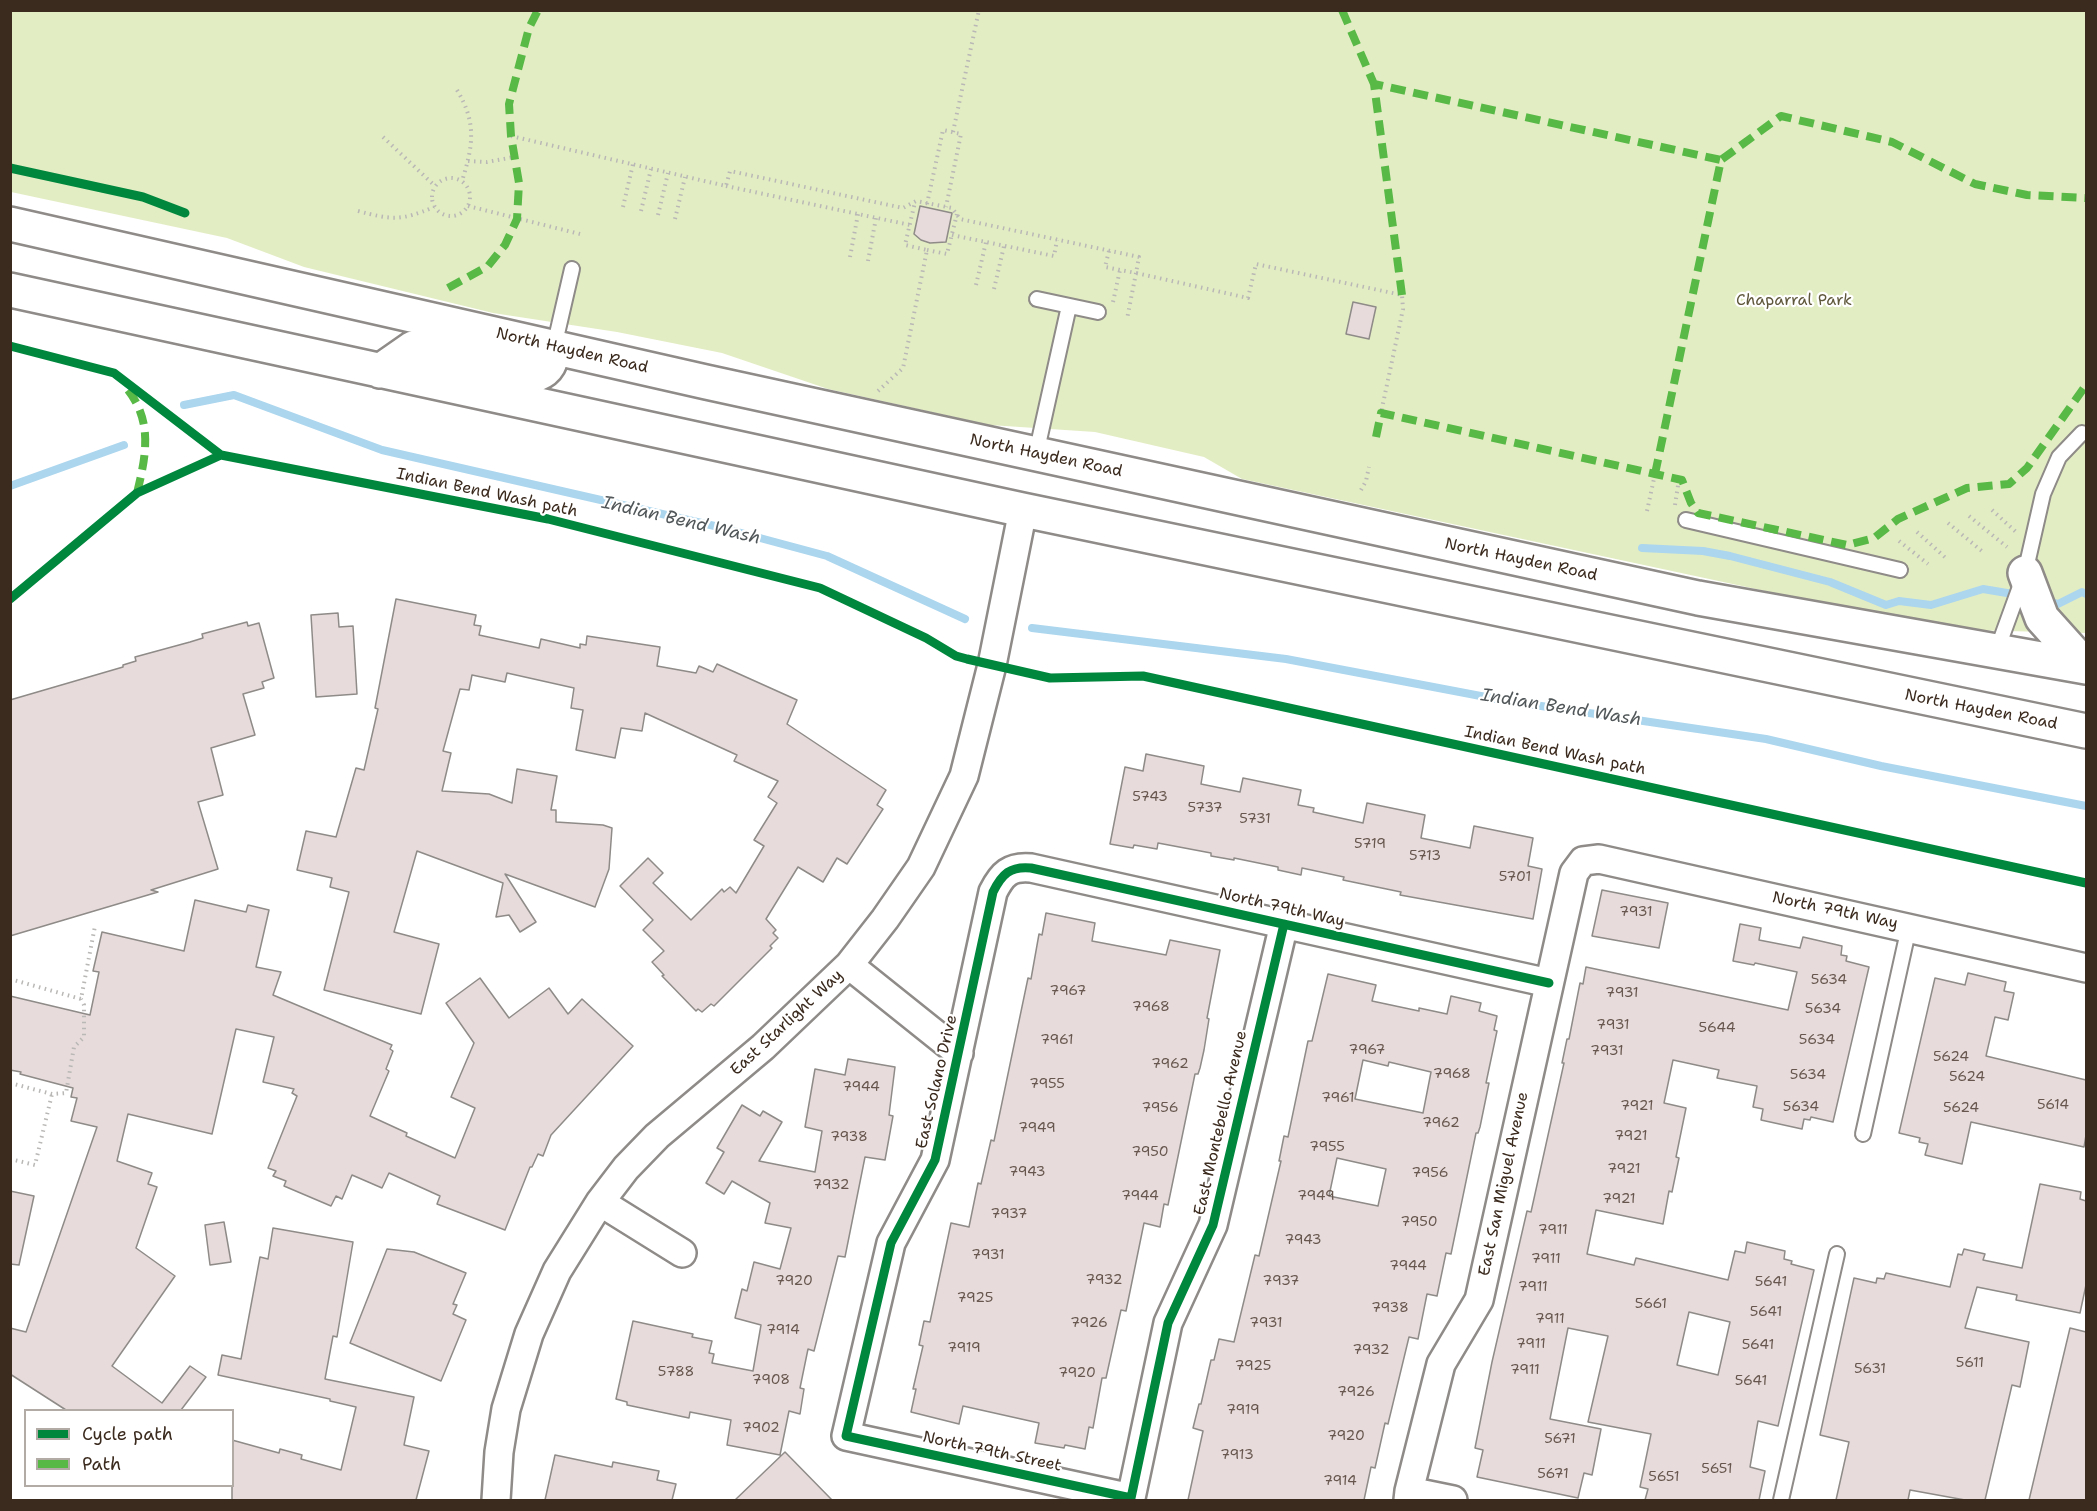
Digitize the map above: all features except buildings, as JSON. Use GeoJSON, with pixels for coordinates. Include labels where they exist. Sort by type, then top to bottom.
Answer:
{"type":"FeatureCollection","features":[{"type":"Feature","properties":{"kind":"main road","name":"North Hayden Road"},"geometry":{"type":"LineString","coordinates":[[10,224],[554,348],[1698,598],[2086,667]]}},
{"type":"Feature","properties":{"kind":"main road","name":"North Hayden Road"},"geometry":{"type":"LineString","coordinates":[[10,290],[1023,510],[2086,731]]}},
{"type":"Feature","properties":{"kind":"main road"},"geometry":{"type":"LineString","coordinates":[[380,371],[413,348],[537,374],[544,371],[550,364],[554,348]]}},
{"type":"Feature","properties":{"kind":"main road"},"geometry":{"type":"LineString","coordinates":[[2016,560],[2042,618],[2086,667]]}},
{"type":"Feature","properties":{"kind":"street","name":"East Starlight Way"},"geometry":{"type":"LineString","coordinates":[[496,1500],[499,1452],[506,1409],[529,1334],[557,1271],[600,1202],[626,1168],[657,1136],[763,1047],[849,965],[921,867],[964,776],[992,665],[1023,510]]}},
{"type":"Feature","properties":{"kind":"street","name":"North 79th Way"},"geometry":{"type":"LineString","coordinates":[[1583,861],[1599,859],[2086,968]]}},
{"type":"Feature","properties":{"kind":"street","name":"East San Miguel Avenue"},"geometry":{"type":"LineString","coordinates":[[1408,1496],[1441,1364],[1479,1300],[1574,873],[1583,861]]}},
{"type":"Feature","properties":{"kind":"street","name":"North 79th Way"},"geometry":{"type":"LineString","coordinates":[[1009,871],[1019,867],[1031,868],[1549,983]]}},
{"type":"Feature","properties":{"kind":"street","name":"East Solano Drive"},"geometry":{"type":"LineString","coordinates":[[846,1436],[891,1243],[935,1160],[993,892],[1000,879],[1009,871]]}},
{"type":"Feature","properties":{"kind":"street","name":"East Montebello Avenue"},"geometry":{"type":"LineString","coordinates":[[1131,1498],[1168,1323],[1213,1224],[1284,924]]}},
{"type":"Feature","properties":{"kind":"street"},"geometry":{"type":"LineString","coordinates":[[849,965],[959,1053]]}},
{"type":"Feature","properties":{"kind":"street"},"geometry":{"type":"LineString","coordinates":[[600,1202],[682,1253]]}},
{"type":"Feature","properties":{"kind":"street","name":"North 79th Street"},"geometry":{"type":"LineString","coordinates":[[846,1436],[1131,1498]]}},
{"type":"Feature","properties":{"kind":"street"},"geometry":{"type":"LineString","coordinates":[[1408,1496],[1453,1500]]}},
{"type":"Feature","properties":{"kind":"lane"},"geometry":{"type":"LineString","coordinates":[[554,348],[572,269]]}},
{"type":"Feature","properties":{"kind":"lane"},"geometry":{"type":"LineString","coordinates":[[1037,299],[1098,312]]}},
{"type":"Feature","properties":{"kind":"lane"},"geometry":{"type":"LineString","coordinates":[[1036,454],[1069,306]]}},
{"type":"Feature","properties":{"kind":"lane"},"geometry":{"type":"LineString","coordinates":[[1996,652],[2016,560],[2059,457],[2082,434]]}},
{"type":"Feature","properties":{"kind":"lane"},"geometry":{"type":"LineString","coordinates":[[1686,520],[1900,570]]}},
{"type":"Feature","properties":{"kind":"lane"},"geometry":{"type":"LineString","coordinates":[[1863,1134],[1909,927]]}},
{"type":"Feature","properties":{"kind":"lane"},"geometry":{"type":"LineString","coordinates":[[1780,1500],[1837,1254]]}},
{"type":"Feature","properties":{"kind":"path"},"geometry":{"type":"LineString","coordinates":[[952,132],[980,10]]}},
{"type":"Feature","properties":{"kind":"path"},"geometry":{"type":"LineString","coordinates":[[457,90],[465,104],[471,125],[471,151],[462,181]]}},
{"type":"Feature","properties":{"kind":"path"},"geometry":{"type":"LineString","coordinates":[[927,204],[943,130],[961,134],[946,207]]}},
{"type":"Feature","properties":{"kind":"path"},"geometry":{"type":"LineString","coordinates":[[511,136],[685,177],[910,225]]}},
{"type":"Feature","properties":{"kind":"path"},"geometry":{"type":"LineString","coordinates":[[383,137],[435,186]]}},
{"type":"Feature","properties":{"kind":"path"},"geometry":{"type":"LineString","coordinates":[[468,161],[487,162],[514,157]]}},
{"type":"Feature","properties":{"kind":"path"},"geometry":{"type":"LineString","coordinates":[[624,207],[633,165]]}},
{"type":"Feature","properties":{"kind":"path"},"geometry":{"type":"LineString","coordinates":[[641,211],[651,169]]}},
{"type":"Feature","properties":{"kind":"path"},"geometry":{"type":"LineString","coordinates":[[726,186],[730,171],[903,207],[915,202],[952,208],[960,219],[1139,257],[1128,319]]}},
{"type":"Feature","properties":{"kind":"path"},"geometry":{"type":"LineString","coordinates":[[658,215],[668,172]]}},
{"type":"Feature","properties":{"kind":"path"},"geometry":{"type":"LineString","coordinates":[[675,219],[685,177]]}},
{"type":"Feature","properties":{"kind":"path"},"geometry":{"type":"LineString","coordinates":[[451,178],[462,181],[470,195],[468,206],[460,214],[443,215],[434,207],[431,196],[435,186],[439,181],[451,178]]}},
{"type":"Feature","properties":{"kind":"path"},"geometry":{"type":"LineString","coordinates":[[915,202],[905,245],[947,254],[957,214]]}},
{"type":"Feature","properties":{"kind":"path"},"geometry":{"type":"LineString","coordinates":[[468,206],[580,234]]}},
{"type":"Feature","properties":{"kind":"path"},"geometry":{"type":"LineString","coordinates":[[358,212],[385,219],[409,218],[434,207]]}},
{"type":"Feature","properties":{"kind":"path"},"geometry":{"type":"LineString","coordinates":[[850,257],[858,214]]}},
{"type":"Feature","properties":{"kind":"path"},"geometry":{"type":"LineString","coordinates":[[868,261],[876,218]]}},
{"type":"Feature","properties":{"kind":"path"},"geometry":{"type":"LineString","coordinates":[[952,235],[1054,256],[1057,240]]}},
{"type":"Feature","properties":{"kind":"path"},"geometry":{"type":"LineString","coordinates":[[976,285],[986,242]]}},
{"type":"Feature","properties":{"kind":"path"},"geometry":{"type":"LineString","coordinates":[[994,289],[1004,246]]}},
{"type":"Feature","properties":{"kind":"path"},"geometry":{"type":"LineString","coordinates":[[874,395],[903,368],[927,250]]}},
{"type":"Feature","properties":{"kind":"path"},"geometry":{"type":"LineString","coordinates":[[1109,251],[1105,267],[1248,298],[1256,264],[1402,295],[1403,309],[1381,413]]}},
{"type":"Feature","properties":{"kind":"path"},"geometry":{"type":"LineString","coordinates":[[1112,304],[1120,270]]}},
{"type":"Feature","properties":{"kind":"path"},"geometry":{"type":"LineString","coordinates":[[1361,490],[1369,467]]}},
{"type":"Feature","properties":{"kind":"path"},"geometry":{"type":"LineString","coordinates":[[1647,511],[1655,474]]}},
{"type":"Feature","properties":{"kind":"path"},"geometry":{"type":"LineString","coordinates":[[1674,508],[1679,479]]}},
{"type":"Feature","properties":{"kind":"path"},"geometry":{"type":"LineString","coordinates":[[1992,510],[2020,536]]}},
{"type":"Feature","properties":{"kind":"path"},"geometry":{"type":"LineString","coordinates":[[1970,516],[2016,560]]}},
{"type":"Feature","properties":{"kind":"path"},"geometry":{"type":"LineString","coordinates":[[1948,523],[1983,552]]}},
{"type":"Feature","properties":{"kind":"path"},"geometry":{"type":"LineString","coordinates":[[1917,532],[1948,560]]}},
{"type":"Feature","properties":{"kind":"path"},"geometry":{"type":"LineString","coordinates":[[1899,540],[1928,564]]}},
{"type":"Feature","properties":{"kind":"path"},"geometry":{"type":"LineString","coordinates":[[10,1083],[52,1094],[66,1093],[74,1047],[84,1037],[84,1005],[81,999],[95,926]]}},
{"type":"Feature","properties":{"kind":"path"},"geometry":{"type":"LineString","coordinates":[[10,979],[81,999]]}},
{"type":"Feature","properties":{"kind":"path"},"geometry":{"type":"LineString","coordinates":[[10,1159],[35,1166],[52,1094]]}},
{"type":"Feature","properties":{"kind":"green space","name":"Chaparral Park"},"geometry":{"type":"Polygon","coordinates":[[[11,11],[2086,11],[2086,633],[1967,630],[1812,601],[1242,479],[1204,457],[1095,432],[990,425],[828,389],[722,353],[617,332],[493,313],[304,267],[227,238],[11,192],[11,11]]]}},
{"type":"Feature","properties":{"kind":"waterway","name":"Indian Bend Wash"},"geometry":{"type":"LineString","coordinates":[[184,405],[234,395],[382,450],[719,527],[827,556],[965,619]]}},
{"type":"Feature","properties":{"kind":"waterway","name":"Indian Bend Wash"},"geometry":{"type":"LineString","coordinates":[[10,486],[124,445]]}},
{"type":"Feature","properties":{"kind":"waterway"},"geometry":{"type":"LineString","coordinates":[[1642,548],[1703,551],[1730,556],[1830,582],[1886,605],[1899,601],[1931,605],[1983,589],[2019,595]]}},
{"type":"Feature","properties":{"kind":"waterway"},"geometry":{"type":"LineString","coordinates":[[2045,601],[2058,604],[2082,592],[2086,594]]}},
{"type":"Feature","properties":{"kind":"waterway","name":"Indian Bend Wash"},"geometry":{"type":"LineString","coordinates":[[1032,628],[1286,659],[1507,701],[1766,739],[1881,766],[2086,806]]}},
{"type":"Feature","properties":{"kind":"marked path"},"geometry":{"type":"LineString","coordinates":[[448,288],[488,266],[505,245],[517,219],[519,183],[511,136],[509,104],[529,28],[538,10]]}},
{"type":"Feature","properties":{"kind":"marked path"},"geometry":{"type":"LineString","coordinates":[[1342,10],[1374,84]]}},
{"type":"Feature","properties":{"kind":"marked path"},"geometry":{"type":"LineString","coordinates":[[1402,295],[1374,84],[1721,160]]}},
{"type":"Feature","properties":{"kind":"marked path"},"geometry":{"type":"LineString","coordinates":[[1655,474],[1721,160],[1781,116],[1892,142],[1975,184],[2027,195],[2086,198]]}},
{"type":"Feature","properties":{"kind":"marked path"},"geometry":{"type":"LineString","coordinates":[[1376,437],[1381,413],[1682,480],[1691,503],[1698,513],[1847,545],[1874,538],[1898,519],[1967,488],[2009,484],[2027,468],[2086,385]]}},
{"type":"Feature","properties":{"kind":"marked path"},"geometry":{"type":"LineString","coordinates":[[128,390],[136,402],[144,427],[145,453],[137,493]]}},
{"type":"Feature","properties":{"kind":"cycle path"},"geometry":{"type":"LineString","coordinates":[[10,168],[143,197],[185,213]]}},
{"type":"Feature","properties":{"kind":"cycle path","name":"Indian Bend Wash path"},"geometry":{"type":"LineString","coordinates":[[10,346],[114,373],[221,455],[548,519],[820,588],[926,638],[956,656],[967,659],[1050,678],[1143,676],[2086,883]]}},
{"type":"Feature","properties":{"kind":"cycle path"},"geometry":{"type":"LineString","coordinates":[[10,599],[137,493],[221,455]]}},
{"type":"Feature","properties":{"kind":"cycle path"},"geometry":{"type":"LineString","coordinates":[[1284,924],[1213,1225],[1168,1323],[1131,1498],[846,1436],[891,1243],[935,1160],[993,892],[1008,872],[1017,868],[1031,868],[1549,983]]}}]}
